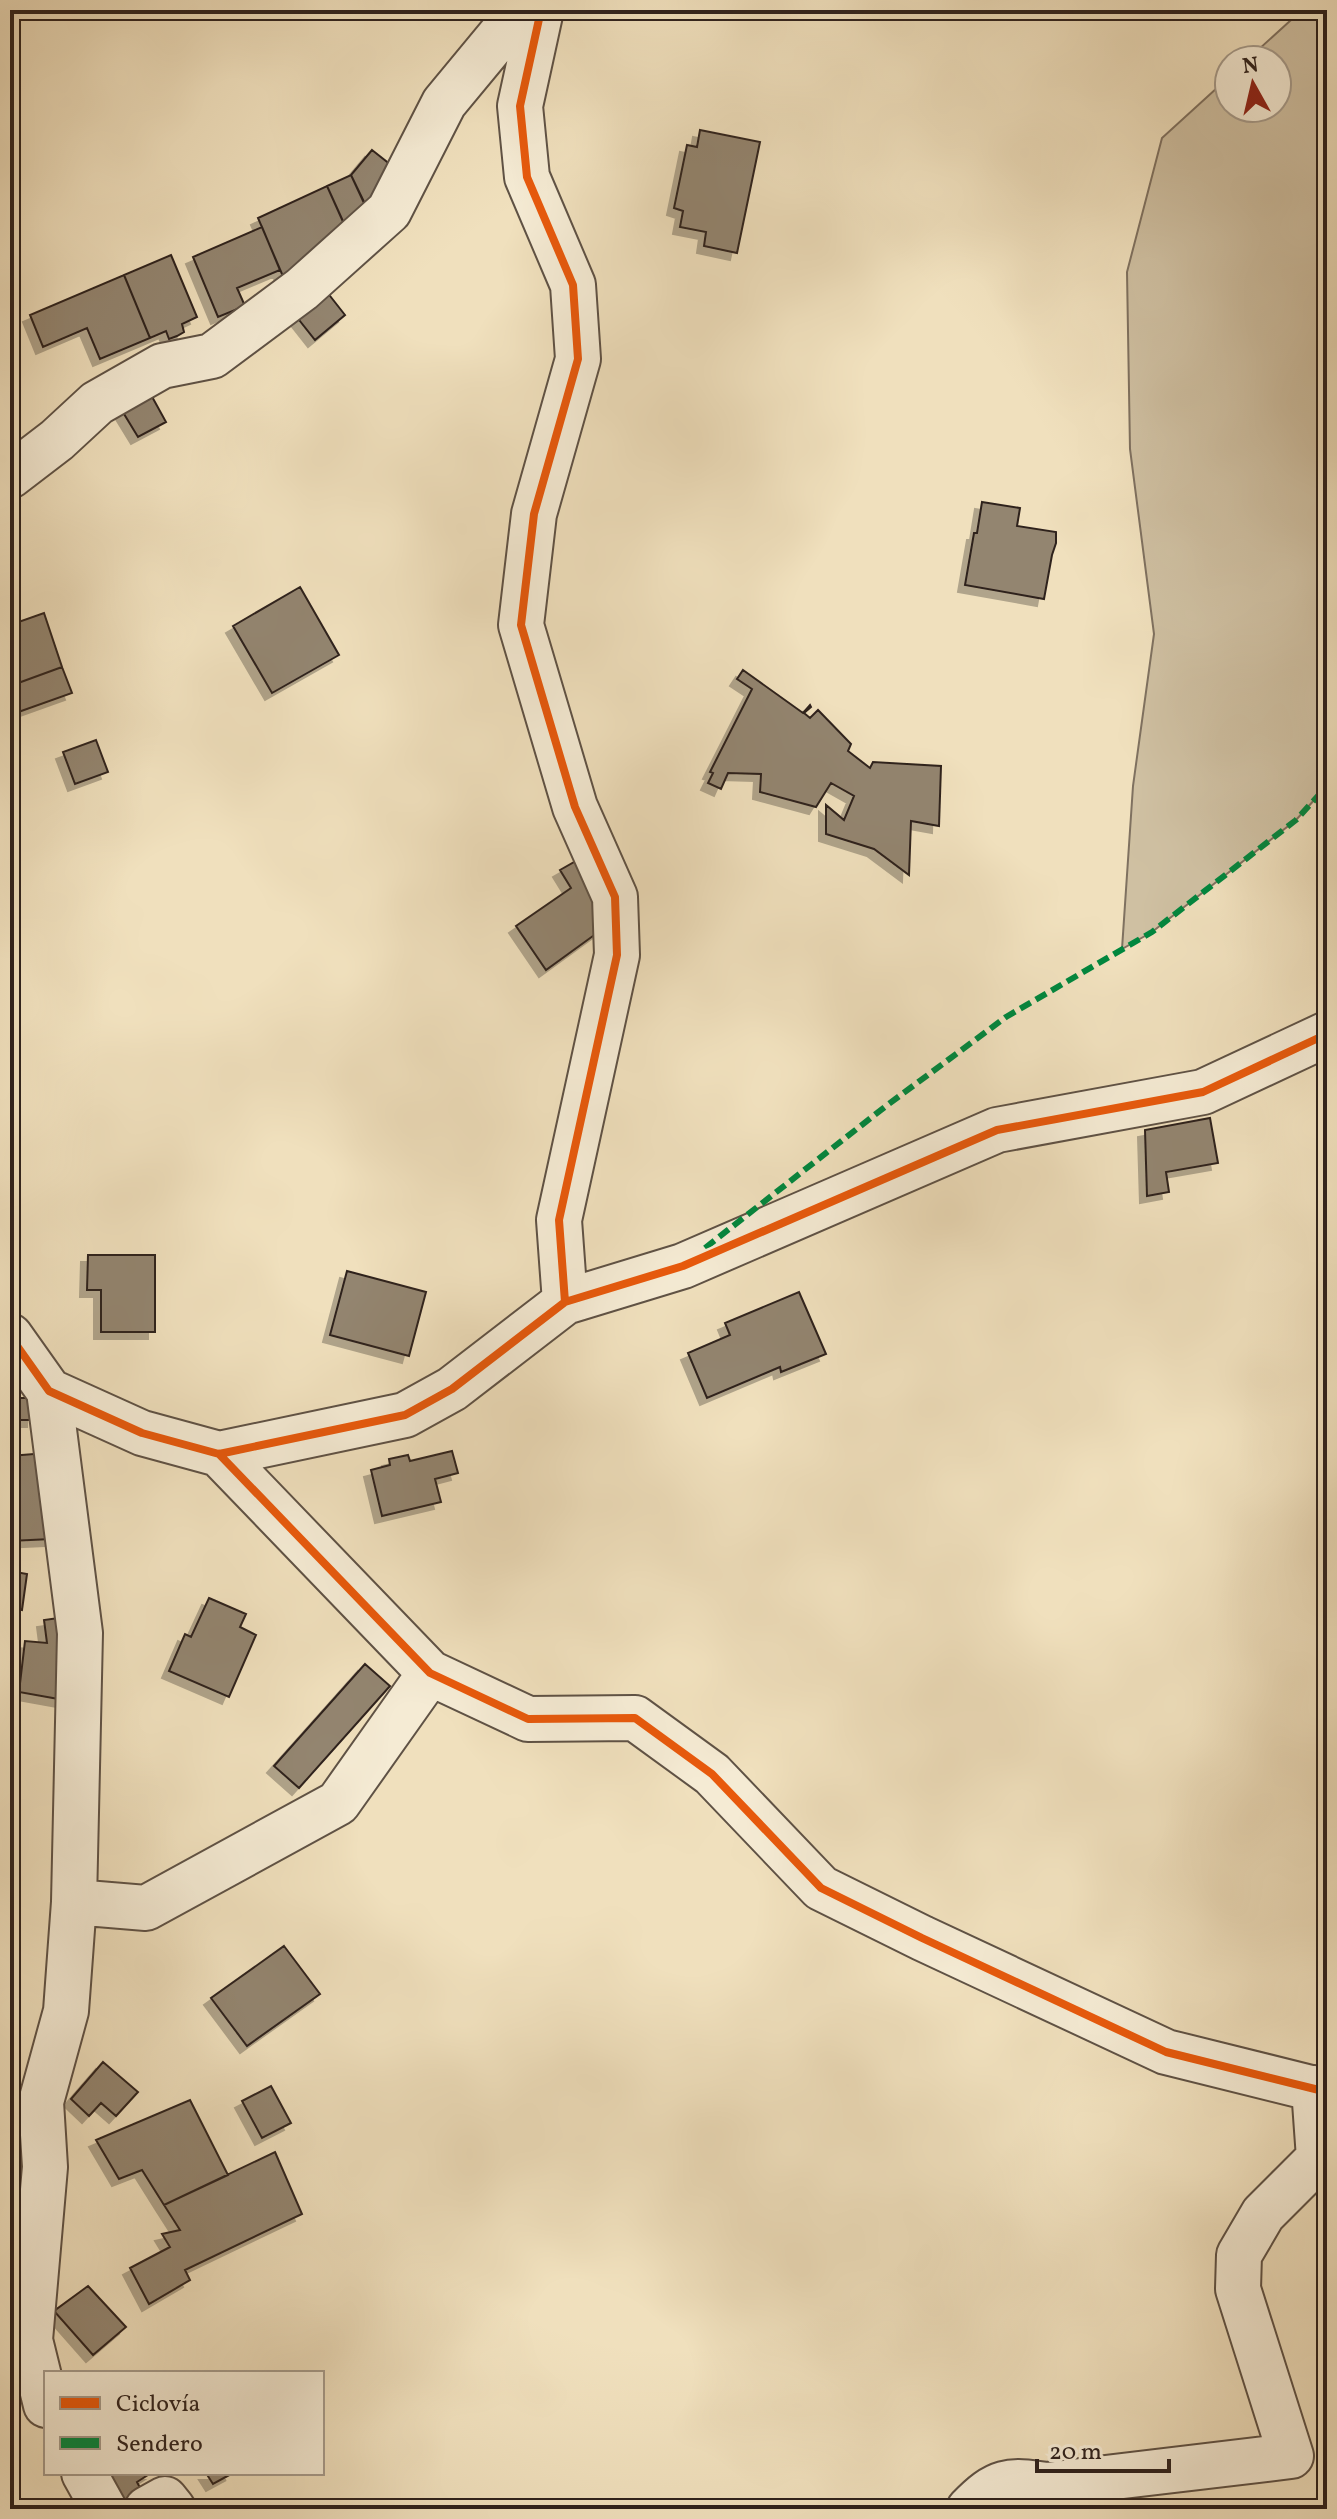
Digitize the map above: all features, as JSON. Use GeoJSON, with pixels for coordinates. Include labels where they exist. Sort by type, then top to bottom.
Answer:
{"type":"FeatureCollection","features":[{"type":"Feature","properties":{"kind":"street"},"geometry":{"type":"LineString","coordinates":[[10,476],[57,440],[97,403],[162,366],[212,356],[302,289],[389,211],[444,103],[521,10]]}},
{"type":"Feature","properties":{"kind":"street"},"geometry":{"type":"LineString","coordinates":[[541,10],[520,106],[527,177],[573,285],[578,359],[534,514],[521,625],[575,807],[615,897],[617,955],[559,1220],[565,1302]]}},
{"type":"Feature","properties":{"kind":"street"},"geometry":{"type":"LineString","coordinates":[[49,1391],[142,1433],[219,1454],[405,1415],[452,1389],[565,1302],[683,1266],[997,1130],[1203,1092],[1327,1034]]}},
{"type":"Feature","properties":{"kind":"street"},"geometry":{"type":"LineString","coordinates":[[10,1336],[49,1391],[80,1633],[74,1902],[66,2011],[41,2102],[45,2167],[30,2340],[44,2397]]}},
{"type":"Feature","properties":{"kind":"street"},"geometry":{"type":"LineString","coordinates":[[219,1454],[430,1673],[528,1719],[635,1718],[712,1774],[821,1888],[1166,2052],[1320,2090],[1319,2158],[1263,2214],[1239,2255],[1238,2289],[1291,2456],[1032,2497],[1015,2480],[987,2490],[969,2509]]}},
{"type":"Feature","properties":{"kind":"street"},"geometry":{"type":"LineString","coordinates":[[74,1902],[146,1908],[338,1803],[430,1673]]}},
{"type":"Feature","properties":{"kind":"street"},"geometry":{"type":"LineString","coordinates":[[85,2475],[104,2509]]}},
{"type":"Feature","properties":{"kind":"street"},"geometry":{"type":"LineString","coordinates":[[147,2509],[165,2499],[173,2509]]}},
{"type":"Feature","properties":{"kind":"shaded area"},"geometry":{"type":"Polygon","coordinates":[[[1302,10],[1327,10],[1327,786],[1296,820],[1152,932],[1122,949],[1133,786],[1154,634],[1130,449],[1127,272],[1162,138],[1213,92],[1213,124],[1293,124],[1293,44],[1265,44],[1302,10]]]}},
{"type":"Feature","properties":{"kind":"building"},"geometry":{"type":"Polygon","coordinates":[[[700,130],[760,142],[737,253],[704,246],[706,232],[680,227],[683,211],[674,208],[687,145],[697,147],[700,130]]]}},
{"type":"Feature","properties":{"kind":"building"},"geometry":{"type":"Polygon","coordinates":[[[372,150],[396,169],[366,206],[351,175],[372,150]]]}},
{"type":"Feature","properties":{"kind":"building"},"geometry":{"type":"Polygon","coordinates":[[[351,175],[371,218],[347,230],[327,186],[351,175]]]}},
{"type":"Feature","properties":{"kind":"building"},"geometry":{"type":"Polygon","coordinates":[[[327,186],[349,235],[288,288],[258,218],[327,186]]]}},
{"type":"Feature","properties":{"kind":"building"},"geometry":{"type":"Polygon","coordinates":[[[262,227],[280,270],[237,288],[245,306],[218,317],[193,257],[262,227]]]}},
{"type":"Feature","properties":{"kind":"building"},"geometry":{"type":"Polygon","coordinates":[[[171,255],[197,317],[182,324],[184,332],[177,336],[169,339],[166,331],[150,338],[124,275],[171,255]]]}},
{"type":"Feature","properties":{"kind":"building"},"geometry":{"type":"Polygon","coordinates":[[[124,275],[150,338],[100,359],[87,328],[43,347],[30,315],[124,275]]]}},
{"type":"Feature","properties":{"kind":"building"},"geometry":{"type":"Polygon","coordinates":[[[323,287],[345,315],[315,340],[292,311],[323,287]]]}},
{"type":"Feature","properties":{"kind":"building"},"geometry":{"type":"Polygon","coordinates":[[[150,393],[166,422],[138,437],[121,409],[150,393]]]}},
{"type":"Feature","properties":{"kind":"building"},"geometry":{"type":"Polygon","coordinates":[[[982,502],[1020,508],[1017,526],[1056,532],[1044,599],[965,585],[982,502]]]}},
{"type":"Feature","properties":{"kind":"building"},"geometry":{"type":"Polygon","coordinates":[[[300,587],[339,655],[272,693],[233,626],[300,587]]]}},
{"type":"Feature","properties":{"kind":"building"},"geometry":{"type":"Polygon","coordinates":[[[44,613],[62,667],[10,686],[10,616],[13,624],[44,613]]]}},
{"type":"Feature","properties":{"kind":"building"},"geometry":{"type":"Polygon","coordinates":[[[62,667],[72,693],[10,715],[10,686],[62,667]]]}},
{"type":"Feature","properties":{"kind":"building"},"geometry":{"type":"Polygon","coordinates":[[[743,670],[803,713],[810,705],[804,713],[810,718],[818,710],[851,744],[848,751],[870,768],[873,762],[941,766],[939,826],[911,821],[909,875],[874,849],[826,834],[826,805],[844,820],[854,796],[831,783],[816,807],[760,792],[761,774],[728,773],[721,789],[708,783],[713,773],[710,772],[752,689],[737,679],[743,670]]]}},
{"type":"Feature","properties":{"kind":"building"},"geometry":{"type":"Polygon","coordinates":[[[96,740],[108,772],[75,784],[63,752],[96,740]]]}},
{"type":"Feature","properties":{"kind":"building"},"geometry":{"type":"Polygon","coordinates":[[[576,861],[604,928],[546,970],[516,926],[571,888],[560,870],[576,861]]]}},
{"type":"Feature","properties":{"kind":"building"},"geometry":{"type":"Polygon","coordinates":[[[1210,1118],[1218,1163],[1166,1172],[1169,1192],[1147,1196],[1145,1130],[1210,1118]]]}},
{"type":"Feature","properties":{"kind":"building"},"geometry":{"type":"Polygon","coordinates":[[[88,1255],[155,1255],[155,1332],[101,1332],[101,1290],[87,1290],[88,1255]]]}},
{"type":"Feature","properties":{"kind":"building"},"geometry":{"type":"Polygon","coordinates":[[[347,1271],[426,1292],[409,1356],[330,1335],[347,1271]]]}},
{"type":"Feature","properties":{"kind":"building"},"geometry":{"type":"Polygon","coordinates":[[[799,1292],[826,1354],[781,1372],[780,1367],[707,1398],[688,1353],[730,1335],[725,1323],[799,1292]]]}},
{"type":"Feature","properties":{"kind":"building"},"geometry":{"type":"Polygon","coordinates":[[[10,1398],[34,1398],[34,1420],[19,1420],[19,1439],[10,1439],[10,1398]]]}},
{"type":"Feature","properties":{"kind":"building"},"geometry":{"type":"Polygon","coordinates":[[[452,1451],[458,1473],[435,1479],[441,1502],[382,1516],[371,1470],[390,1465],[389,1459],[408,1455],[410,1461],[452,1451]]]}},
{"type":"Feature","properties":{"kind":"building"},"geometry":{"type":"Polygon","coordinates":[[[46,1453],[51,1539],[10,1541],[10,1456],[46,1453]]]}},
{"type":"Feature","properties":{"kind":"building"},"geometry":{"type":"Polygon","coordinates":[[[10,1571],[27,1574],[22,1610],[10,1608],[10,1571]]]}},
{"type":"Feature","properties":{"kind":"building"},"geometry":{"type":"Polygon","coordinates":[[[209,1598],[246,1614],[240,1627],[256,1635],[229,1697],[169,1671],[185,1634],[191,1637],[209,1598]]]}},
{"type":"Feature","properties":{"kind":"building"},"geometry":{"type":"Polygon","coordinates":[[[66,1617],[64,1700],[19,1692],[25,1641],[47,1643],[44,1620],[66,1617]]]}},
{"type":"Feature","properties":{"kind":"building"},"geometry":{"type":"Polygon","coordinates":[[[365,1664],[390,1686],[299,1788],[274,1766],[365,1664]]]}},
{"type":"Feature","properties":{"kind":"building"},"geometry":{"type":"Polygon","coordinates":[[[284,1946],[320,1994],[247,2046],[211,1998],[284,1946]]]}},
{"type":"Feature","properties":{"kind":"building"},"geometry":{"type":"Polygon","coordinates":[[[103,2062],[138,2092],[116,2116],[101,2103],[89,2116],[71,2099],[103,2062]]]}},
{"type":"Feature","properties":{"kind":"building"},"geometry":{"type":"Polygon","coordinates":[[[271,2086],[291,2123],[262,2138],[242,2101],[271,2086]]]}},
{"type":"Feature","properties":{"kind":"building"},"geometry":{"type":"Polygon","coordinates":[[[190,2100],[228,2175],[164,2205],[142,2170],[119,2179],[96,2140],[190,2100]]]}},
{"type":"Feature","properties":{"kind":"building"},"geometry":{"type":"Polygon","coordinates":[[[275,2152],[302,2214],[185,2270],[190,2280],[149,2304],[130,2268],[170,2247],[162,2234],[180,2230],[164,2205],[275,2152]]]}},
{"type":"Feature","properties":{"kind":"building"},"geometry":{"type":"Polygon","coordinates":[[[88,2286],[126,2327],[93,2355],[54,2311],[88,2286]]]}},
{"type":"Feature","properties":{"kind":"building"},"geometry":{"type":"Polygon","coordinates":[[[100,2475],[148,2475],[137,2482],[146,2499],[128,2509],[119,2509],[100,2475]]]}},
{"type":"Feature","properties":{"kind":"building"},"geometry":{"type":"Polygon","coordinates":[[[207,2475],[229,2475],[213,2484],[207,2475]]]}},
{"type":"Feature","properties":{"kind":"marked path"},"geometry":{"type":"LineString","coordinates":[[705,1248],[886,1106],[1006,1017],[1152,932],[1296,820],[1327,786]]}},
{"type":"Feature","properties":{"kind":"cycle path"},"geometry":{"type":"LineString","coordinates":[[541,10],[520,106],[527,177],[573,285],[578,359],[534,514],[521,625],[575,807],[615,897],[617,955],[559,1220],[565,1302]]}},
{"type":"Feature","properties":{"kind":"cycle path"},"geometry":{"type":"LineString","coordinates":[[10,1336],[49,1391],[142,1433],[219,1454],[405,1415],[452,1389],[565,1302],[683,1266],[997,1130],[1203,1092],[1327,1034]]}},
{"type":"Feature","properties":{"kind":"cycle path"},"geometry":{"type":"LineString","coordinates":[[219,1454],[430,1673],[528,1719],[635,1718],[712,1774],[821,1888],[1166,2052],[1327,2092]]}}]}
